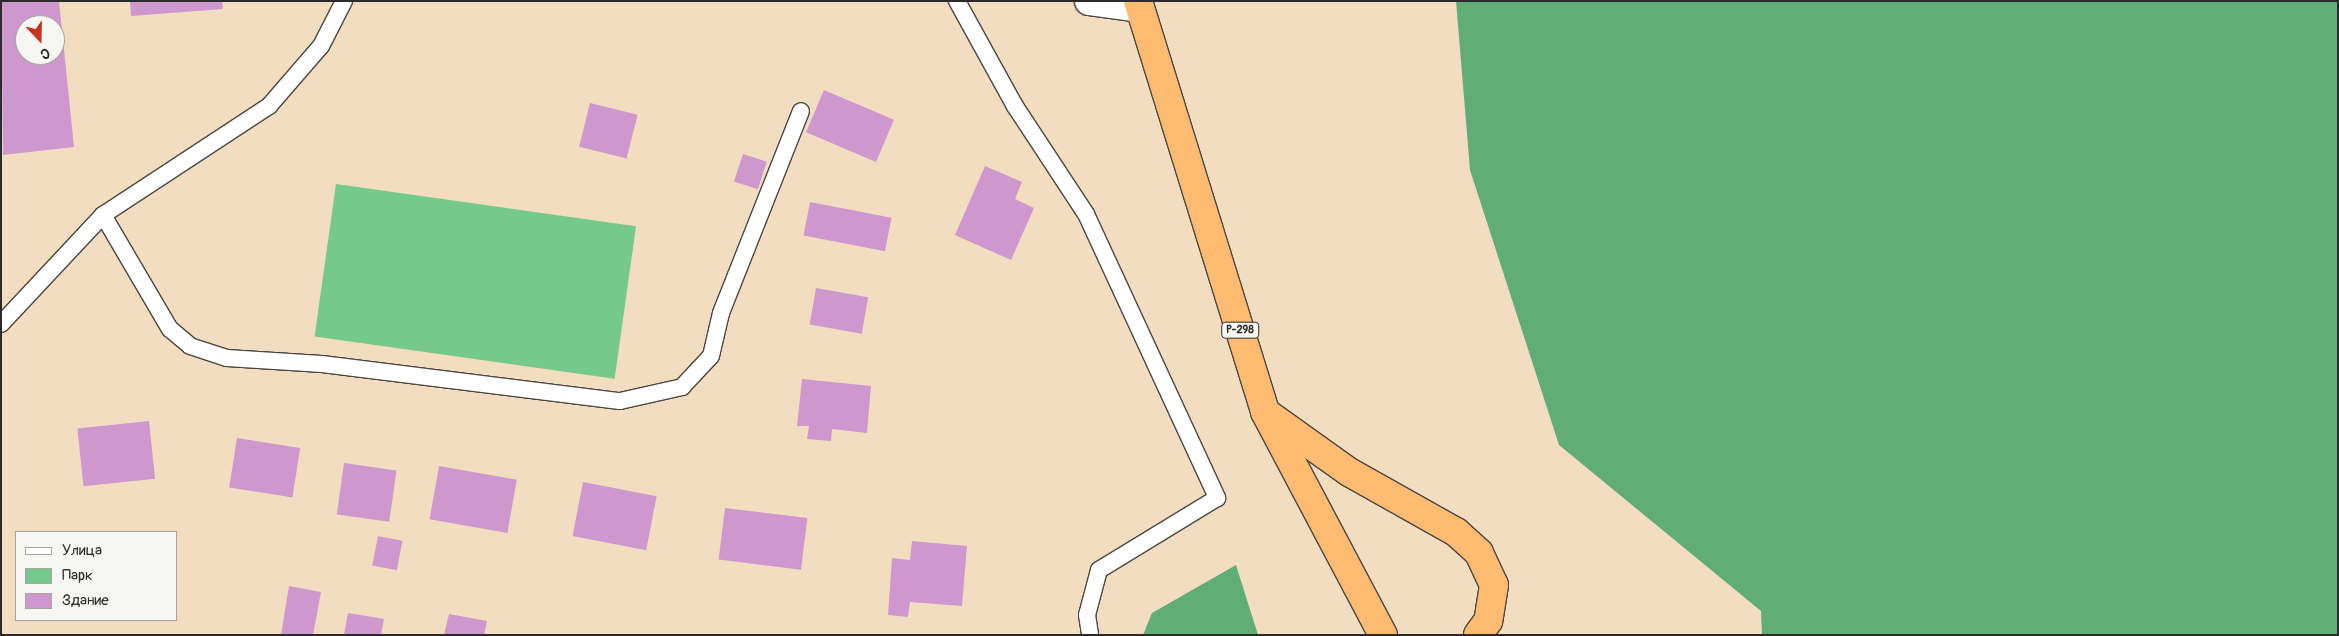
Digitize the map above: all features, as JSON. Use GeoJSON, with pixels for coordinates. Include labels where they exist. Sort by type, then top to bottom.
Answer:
{"type":"FeatureCollection","features":[{"type":"Feature","properties":{"kind":"highway","name":"Р-298"},"geometry":{"type":"LineString","coordinates":[[1139,4],[1265,412],[1383,635]]}},
{"type":"Feature","properties":{"kind":"highway"},"geometry":{"type":"LineString","coordinates":[[1265,412],[1349,472],[1456,532],[1479,553],[1494,585],[1488,621],[1478,635]]}},
{"type":"Feature","properties":{"kind":"street"},"geometry":{"type":"LineString","coordinates":[[1089,1],[1139,4]]}},
{"type":"Feature","properties":{"kind":"lane"},"geometry":{"type":"LineString","coordinates":[[1,324],[103,215],[269,106],[321,46],[344,1]]}},
{"type":"Feature","properties":{"kind":"lane"},"geometry":{"type":"LineString","coordinates":[[957,1],[1015,106],[1086,214],[1217,498],[1099,570],[1087,615],[1090,635]]}},
{"type":"Feature","properties":{"kind":"lane"},"geometry":{"type":"LineString","coordinates":[[103,215],[170,329],[190,346],[227,358],[322,364],[620,401],[682,387],[711,356],[721,313],[801,111]]}},
{"type":"Feature","properties":{"kind":"green space"},"geometry":{"type":"Polygon","coordinates":[[[1456,1],[2338,1],[2338,635],[1762,635],[1761,611],[1559,445],[1470,170],[1456,1]]]}},
{"type":"Feature","properties":{"kind":"green space"},"geometry":{"type":"Polygon","coordinates":[[[336,184],[636,226],[615,379],[315,337],[336,184]]]}},
{"type":"Feature","properties":{"kind":"green space"},"geometry":{"type":"Polygon","coordinates":[[[1236,565],[1258,635],[1143,635],[1152,613],[1236,565]]]}},
{"type":"Feature","properties":{"kind":"building"},"geometry":{"type":"Polygon","coordinates":[[[1,1],[59,1],[60,15],[15,15],[15,65],[65,65],[65,59],[74,147],[3,155],[1,1]]]}},
{"type":"Feature","properties":{"kind":"building"},"geometry":{"type":"Polygon","coordinates":[[[130,1],[222,1],[223,9],[131,16],[130,1]]]}},
{"type":"Feature","properties":{"kind":"building"},"geometry":{"type":"Polygon","coordinates":[[[824,90],[894,120],[876,162],[806,132],[824,90]]]}},
{"type":"Feature","properties":{"kind":"building"},"geometry":{"type":"Polygon","coordinates":[[[590,103],[638,115],[627,159],[579,147],[590,103]]]}},
{"type":"Feature","properties":{"kind":"building"},"geometry":{"type":"Polygon","coordinates":[[[743,154],[767,162],[758,189],[734,182],[743,154]]]}},
{"type":"Feature","properties":{"kind":"building"},"geometry":{"type":"Polygon","coordinates":[[[985,166],[1022,182],[1015,199],[1034,208],[1011,260],[955,235],[985,166]]]}},
{"type":"Feature","properties":{"kind":"building"},"geometry":{"type":"Polygon","coordinates":[[[810,202],[891,218],[885,251],[804,235],[810,202]]]}},
{"type":"Feature","properties":{"kind":"building"},"geometry":{"type":"Polygon","coordinates":[[[816,288],[868,297],[862,334],[810,324],[816,288]]]}},
{"type":"Feature","properties":{"kind":"building"},"geometry":{"type":"Polygon","coordinates":[[[802,379],[871,386],[867,433],[832,429],[831,441],[807,439],[809,426],[797,426],[802,379]]]}},
{"type":"Feature","properties":{"kind":"building"},"geometry":{"type":"Polygon","coordinates":[[[149,421],[155,479],[83,486],[77,429],[149,421]]]}},
{"type":"Feature","properties":{"kind":"building"},"geometry":{"type":"Polygon","coordinates":[[[237,438],[300,448],[292,497],[229,487],[237,438]]]}},
{"type":"Feature","properties":{"kind":"building"},"geometry":{"type":"Polygon","coordinates":[[[344,463],[396,470],[389,522],[337,514],[344,463]]]}},
{"type":"Feature","properties":{"kind":"building"},"geometry":{"type":"Polygon","coordinates":[[[439,466],[517,480],[507,533],[430,519],[439,466]]]}},
{"type":"Feature","properties":{"kind":"building"},"geometry":{"type":"Polygon","coordinates":[[[583,482],[657,496],[646,550],[573,536],[583,482]]]}},
{"type":"Feature","properties":{"kind":"building"},"geometry":{"type":"Polygon","coordinates":[[[725,508],[807,518],[801,570],[719,560],[725,508]]]}},
{"type":"Feature","properties":{"kind":"building"},"geometry":{"type":"Polygon","coordinates":[[[378,536],[403,541],[397,570],[372,565],[378,536]]]}},
{"type":"Feature","properties":{"kind":"building"},"geometry":{"type":"Polygon","coordinates":[[[912,541],[967,546],[962,606],[910,602],[908,617],[888,615],[892,558],[910,560],[912,541]]]}},
{"type":"Feature","properties":{"kind":"building"},"geometry":{"type":"Polygon","coordinates":[[[289,586],[321,592],[313,635],[281,635],[289,586]]]}},
{"type":"Feature","properties":{"kind":"building"},"geometry":{"type":"Polygon","coordinates":[[[348,613],[384,619],[381,635],[344,635],[348,613]]]}},
{"type":"Feature","properties":{"kind":"building"},"geometry":{"type":"Polygon","coordinates":[[[449,614],[487,621],[484,635],[444,635],[449,614]]]}}]}
